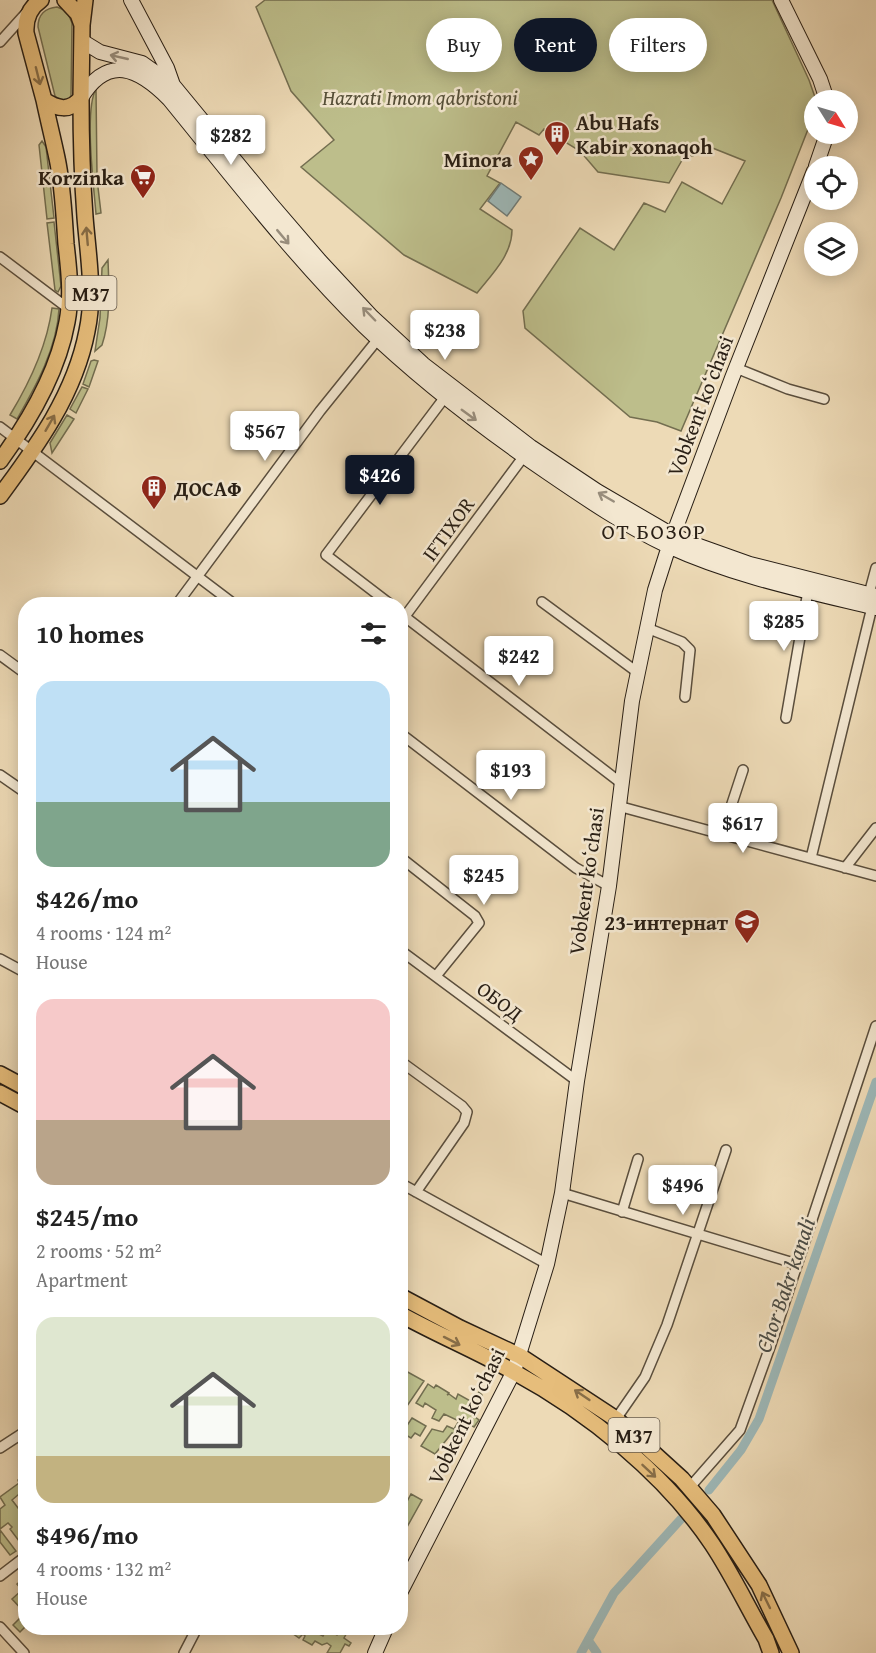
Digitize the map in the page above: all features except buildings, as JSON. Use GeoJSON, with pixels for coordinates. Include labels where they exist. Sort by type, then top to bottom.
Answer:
{"type":"FeatureCollection","features":[{"type":"Feature","properties":{"kind":"main road"},"geometry":{"type":"LineString","coordinates":[[65,0],[78,14],[81,25]]}},
{"type":"Feature","properties":{"kind":"main road","name":"M37"},"geometry":{"type":"LineString","coordinates":[[0,496],[33,451],[68,390],[82,353],[89,323],[90,283],[81,160],[81,25],[85,0]]}},
{"type":"Feature","properties":{"kind":"main road"},"geometry":{"type":"LineString","coordinates":[[131,0],[164,61],[173,85],[221,153],[314,274],[378,339],[445,397],[524,456],[580,494],[671,541],[737,572],[808,591],[873,601]]}},
{"type":"Feature","properties":{"kind":"main road"},"geometry":{"type":"LineString","coordinates":[[781,0],[824,90]]}},
{"type":"Feature","properties":{"kind":"main road","name":"M37"},"geometry":{"type":"LineString","coordinates":[[0,461],[16,439],[41,394],[65,333],[69,309],[69,269],[58,160],[26,23],[34,3]]}},
{"type":"Feature","properties":{"kind":"main road"},"geometry":{"type":"LineString","coordinates":[[81,41],[100,52],[142,63],[173,85]]}},
{"type":"Feature","properties":{"kind":"main road"},"geometry":{"type":"LineString","coordinates":[[44,100],[61,108],[71,107],[81,98],[93,81],[103,74],[118,69],[136,73],[154,84],[169,99],[386,331],[423,364],[531,447],[671,541],[711,551],[873,601]]}},
{"type":"Feature","properties":{"kind":"main road","name":"Vobkent koʻchasi"},"geometry":{"type":"LineString","coordinates":[[408,1577],[514,1371],[547,1264],[562,1193],[577,1081],[609,886],[637,672],[646,628],[661,569],[671,541],[804,196]]}},
{"type":"Feature","properties":{"kind":"main road"},"geometry":{"type":"LineString","coordinates":[[0,1074],[18,1084]]}},
{"type":"Feature","properties":{"kind":"main road"},"geometry":{"type":"LineString","coordinates":[[0,1093],[18,1103]]}},
{"type":"Feature","properties":{"kind":"main road","name":"M37"},"geometry":{"type":"LineString","coordinates":[[408,1300],[520,1356],[616,1419],[690,1487],[713,1515],[759,1585],[791,1653]]}},
{"type":"Feature","properties":{"kind":"main road","name":"M37"},"geometry":{"type":"LineString","coordinates":[[408,1318],[514,1371],[578,1410],[667,1488],[712,1545],[766,1639],[771,1653]]}},
{"type":"Feature","properties":{"kind":"main road"},"geometry":{"type":"LineString","coordinates":[[375,1653],[383,1635]]}},
{"type":"Feature","properties":{"kind":"street"},"geometry":{"type":"LineString","coordinates":[[2,40],[34,3]]}},
{"type":"Feature","properties":{"kind":"street"},"geometry":{"type":"LineString","coordinates":[[2,40],[16,34],[28,39]]}},
{"type":"Feature","properties":{"kind":"street"},"geometry":{"type":"LineString","coordinates":[[0,256],[69,309]]}},
{"type":"Feature","properties":{"kind":"street"},"geometry":{"type":"LineString","coordinates":[[182,597],[320,411],[378,339]]}},
{"type":"Feature","properties":{"kind":"street"},"geometry":{"type":"LineString","coordinates":[[736,368],[788,389],[824,399]]}},
{"type":"Feature","properties":{"kind":"street"},"geometry":{"type":"LineString","coordinates":[[381,597],[326,555],[445,397]]}},
{"type":"Feature","properties":{"kind":"street"},"geometry":{"type":"LineString","coordinates":[[0,427],[225,597]]}},
{"type":"Feature","properties":{"kind":"street","name":"IFTIXOR"},"geometry":{"type":"LineString","coordinates":[[408,609],[524,456]]}},
{"type":"Feature","properties":{"kind":"street"},"geometry":{"type":"LineString","coordinates":[[811,858],[873,601],[876,568]]}},
{"type":"Feature","properties":{"kind":"street"},"geometry":{"type":"LineString","coordinates":[[786,718],[808,591]]}},
{"type":"Feature","properties":{"kind":"street"},"geometry":{"type":"LineString","coordinates":[[542,602],[637,672]]}},
{"type":"Feature","properties":{"kind":"street"},"geometry":{"type":"LineString","coordinates":[[408,622],[621,783]]}},
{"type":"Feature","properties":{"kind":"street"},"geometry":{"type":"LineString","coordinates":[[646,628],[682,642],[690,650],[685,697]]}},
{"type":"Feature","properties":{"kind":"street"},"geometry":{"type":"LineString","coordinates":[[0,655],[18,668]]}},
{"type":"Feature","properties":{"kind":"street"},"geometry":{"type":"LineString","coordinates":[[408,739],[576,868],[609,886]]}},
{"type":"Feature","properties":{"kind":"street"},"geometry":{"type":"LineString","coordinates":[[722,834],[743,770]]}},
{"type":"Feature","properties":{"kind":"street"},"geometry":{"type":"LineString","coordinates":[[0,775],[18,787]]}},
{"type":"Feature","properties":{"kind":"street"},"geometry":{"type":"LineString","coordinates":[[618,806],[876,876]]}},
{"type":"Feature","properties":{"kind":"street"},"geometry":{"type":"LineString","coordinates":[[845,868],[876,828]]}},
{"type":"Feature","properties":{"kind":"street"},"geometry":{"type":"LineString","coordinates":[[408,863],[475,916],[479,923],[436,976]]}},
{"type":"Feature","properties":{"kind":"street","name":"ОБОД"},"geometry":{"type":"LineString","coordinates":[[408,956],[577,1081]]}},
{"type":"Feature","properties":{"kind":"street"},"geometry":{"type":"LineString","coordinates":[[0,959],[18,967]]}},
{"type":"Feature","properties":{"kind":"street"},"geometry":{"type":"LineString","coordinates":[[690,1487],[740,1430],[876,1026]]}},
{"type":"Feature","properties":{"kind":"street"},"geometry":{"type":"LineString","coordinates":[[408,1067],[467,1112],[464,1123],[416,1192]]}},
{"type":"Feature","properties":{"kind":"street"},"geometry":{"type":"LineString","coordinates":[[616,1419],[645,1377],[667,1325],[726,1149]]}},
{"type":"Feature","properties":{"kind":"street"},"geometry":{"type":"LineString","coordinates":[[622,1212],[638,1159]]}},
{"type":"Feature","properties":{"kind":"street"},"geometry":{"type":"LineString","coordinates":[[408,1188],[547,1264]]}},
{"type":"Feature","properties":{"kind":"street"},"geometry":{"type":"LineString","coordinates":[[562,1193],[797,1264]]}},
{"type":"Feature","properties":{"kind":"street"},"geometry":{"type":"LineString","coordinates":[[0,1448],[18,1436]]}},
{"type":"Feature","properties":{"kind":"street"},"geometry":{"type":"LineString","coordinates":[[0,1576],[18,1562]]}},
{"type":"Feature","properties":{"kind":"street"},"geometry":{"type":"LineString","coordinates":[[0,1627],[24,1653]]}},
{"type":"Feature","properties":{"kind":"street"},"geometry":{"type":"LineString","coordinates":[[183,1653],[193,1635]]}},
{"type":"Feature","properties":{"kind":"green space","name":"Hazrati Imom qabristoni"},"geometry":{"type":"Polygon","coordinates":[[[265,0],[772,0],[812,90],[804,90],[804,139],[681,431],[657,422],[630,417],[525,328],[523,311],[580,228],[614,250],[644,203],[665,212],[682,182],[722,204],[745,161],[700,143],[693,156],[685,155],[669,183],[598,172],[580,151],[544,129],[539,135],[516,122],[487,176],[500,183],[480,209],[512,230],[509,248],[500,264],[477,293],[404,255],[301,167],[334,140],[291,91],[256,7],[265,0]]]}},
{"type":"Feature","properties":{"kind":"green space"},"geometry":{"type":"Polygon","coordinates":[[[57,7],[67,11],[72,23],[71,96],[67,101],[62,101],[55,96],[38,27],[43,13],[57,7]]]}},
{"type":"Feature","properties":{"kind":"green space"},"geometry":{"type":"Polygon","coordinates":[[[96,89],[97,175],[94,179],[97,179],[101,213],[96,214],[90,131],[92,99],[96,89]]]}},
{"type":"Feature","properties":{"kind":"green space"},"geometry":{"type":"Polygon","coordinates":[[[42,141],[46,147],[54,218],[47,219],[39,145],[42,141]]]}},
{"type":"Feature","properties":{"kind":"green space"},"geometry":{"type":"Polygon","coordinates":[[[54,222],[61,286],[58,292],[55,290],[47,223],[54,222]]]}},
{"type":"Feature","properties":{"kind":"green space"},"geometry":{"type":"Polygon","coordinates":[[[108,260],[107,324],[102,345],[95,351],[100,318],[102,268],[108,260]]]}},
{"type":"Feature","properties":{"kind":"green space"},"geometry":{"type":"Polygon","coordinates":[[[52,308],[59,309],[50,352],[17,419],[10,415],[37,363],[52,308]]]}},
{"type":"Feature","properties":{"kind":"green space"},"geometry":{"type":"Polygon","coordinates":[[[91,361],[98,361],[89,387],[83,384],[91,361]]]}},
{"type":"Feature","properties":{"kind":"green space"},"geometry":{"type":"Polygon","coordinates":[[[82,387],[88,389],[76,413],[70,409],[82,387]]]}},
{"type":"Feature","properties":{"kind":"green space"},"geometry":{"type":"Polygon","coordinates":[[[67,415],[74,419],[52,453],[50,443],[67,415]]]}},
{"type":"Feature","properties":{"kind":"green space"},"geometry":{"type":"Polygon","coordinates":[[[408,1372],[424,1381],[408,1405],[408,1372]]]}},
{"type":"Feature","properties":{"kind":"green space"},"geometry":{"type":"Polygon","coordinates":[[[428,1384],[434,1388],[436,1385],[449,1393],[447,1395],[456,1399],[458,1394],[472,1402],[479,1392],[482,1395],[471,1414],[479,1420],[474,1427],[464,1421],[459,1429],[463,1433],[459,1436],[452,1433],[435,1454],[421,1446],[432,1429],[443,1432],[447,1426],[454,1429],[459,1421],[444,1414],[439,1421],[432,1418],[436,1410],[425,1403],[423,1407],[416,1403],[428,1384]]]}},
{"type":"Feature","properties":{"kind":"green space"},"geometry":{"type":"Polygon","coordinates":[[[412,1418],[426,1426],[420,1436],[415,1433],[411,1438],[408,1436],[408,1424],[412,1418]]]}},
{"type":"Feature","properties":{"kind":"green space"},"geometry":{"type":"Polygon","coordinates":[[[18,1484],[18,1495],[12,1500],[18,1508],[18,1540],[8,1523],[0,1529],[0,1509],[5,1505],[0,1497],[18,1484]]]}},
{"type":"Feature","properties":{"kind":"green space"},"geometry":{"type":"Polygon","coordinates":[[[411,1494],[422,1500],[408,1525],[408,1500],[411,1494]]]}},
{"type":"Feature","properties":{"kind":"green space"},"geometry":{"type":"Polygon","coordinates":[[[0,1530],[16,1551],[10,1555],[0,1542],[0,1530]]]}},
{"type":"Feature","properties":{"kind":"green space"},"geometry":{"type":"Polygon","coordinates":[[[18,1594],[18,1605],[12,1599],[18,1594]]]}},
{"type":"Feature","properties":{"kind":"green space"},"geometry":{"type":"Polygon","coordinates":[[[18,1620],[18,1630],[13,1625],[18,1620]]]}},
{"type":"Feature","properties":{"kind":"green space"},"geometry":{"type":"Polygon","coordinates":[[[346,1635],[344,1638],[351,1643],[349,1646],[345,1644],[340,1653],[327,1653],[331,1646],[315,1641],[312,1645],[303,1640],[305,1636],[346,1635]]]}},
{"type":"Feature","properties":{"kind":"water"},"geometry":{"type":"Polygon","coordinates":[[[501,183],[521,197],[507,216],[488,201],[501,183]]]}},
{"type":"Feature","properties":{"kind":"waterway","name":"Chor Bakr kanali"},"geometry":{"type":"LineString","coordinates":[[709,1490],[741,1450],[759,1419],[876,1082]]}},
{"type":"Feature","properties":{"kind":"waterway","name":"Chor Bakr kanali"},"geometry":{"type":"LineString","coordinates":[[581,1653],[614,1593],[681,1519]]}},
{"type":"Feature","properties":{"kind":"waterway"},"geometry":{"type":"LineString","coordinates":[[588,1640],[597,1653]]}},
{"type":"Feature","properties":{"kind":"place","name":"Abu Hafs Kabir xonaqoh"},"geometry":{"type":"Point","coordinates":[557,157]}},
{"type":"Feature","properties":{"kind":"place","name":"Minora"},"geometry":{"type":"Point","coordinates":[531,182]}},
{"type":"Feature","properties":{"kind":"place","name":"Korzinka"},"geometry":{"type":"Point","coordinates":[143,200]}},
{"type":"Feature","properties":{"kind":"place","name":"ДОСАФ"},"geometry":{"type":"Point","coordinates":[154,511]}},
{"type":"Feature","properties":{"kind":"place","name":"23-интернат"},"geometry":{"type":"Point","coordinates":[747,945]}},
{"type":"Feature","properties":{"kind":"district","name":"ОТ БОЗОР"},"geometry":{"type":"Point","coordinates":[654,531]}}]}
